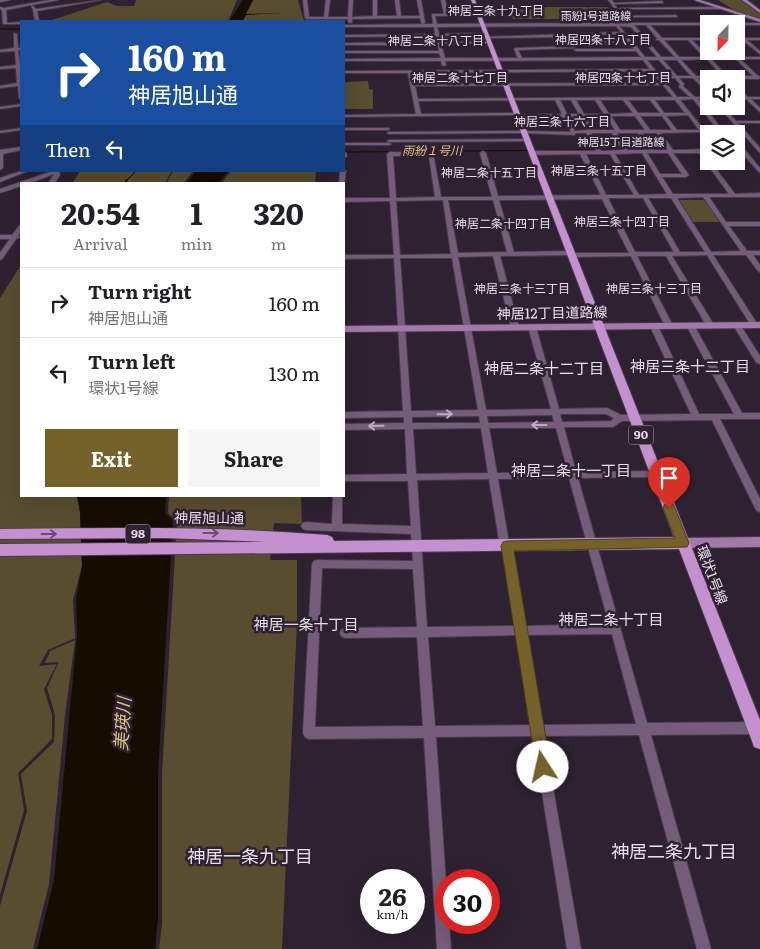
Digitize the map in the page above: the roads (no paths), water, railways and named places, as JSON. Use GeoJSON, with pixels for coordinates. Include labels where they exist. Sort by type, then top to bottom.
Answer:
{"type":"FeatureCollection","features":[{"type":"Feature","properties":{"kind":"main road","name":"環状1号線"},"geometry":{"type":"LineString","coordinates":[[473,0],[634,418],[759,730]]}},
{"type":"Feature","properties":{"kind":"main road","name":"神居旭山通"},"geometry":{"type":"LineString","coordinates":[[0,534],[218,533],[275,542]]}},
{"type":"Feature","properties":{"kind":"main road","name":"神居旭山通"},"geometry":{"type":"LineString","coordinates":[[0,550],[275,542],[417,547],[683,543]]}},
{"type":"Feature","properties":{"kind":"street"},"geometry":{"type":"LineString","coordinates":[[0,1],[8,0]]}},
{"type":"Feature","properties":{"kind":"street"},"geometry":{"type":"LineString","coordinates":[[24,0],[36,10],[37,20]]}},
{"type":"Feature","properties":{"kind":"street"},"geometry":{"type":"LineString","coordinates":[[20,23],[5,24],[2,17],[2,8],[57,0],[66,6],[67,14]]}},
{"type":"Feature","properties":{"kind":"street"},"geometry":{"type":"LineString","coordinates":[[36,10],[98,0]]}},
{"type":"Feature","properties":{"kind":"street"},"geometry":{"type":"LineString","coordinates":[[305,0],[307,18],[422,17]]}},
{"type":"Feature","properties":{"kind":"street"},"geometry":{"type":"LineString","coordinates":[[326,18],[328,0]]}},
{"type":"Feature","properties":{"kind":"street"},"geometry":{"type":"LineString","coordinates":[[350,26],[351,0]]}},
{"type":"Feature","properties":{"kind":"street"},"geometry":{"type":"LineString","coordinates":[[375,0],[376,18]]}},
{"type":"Feature","properties":{"kind":"street"},"geometry":{"type":"LineString","coordinates":[[396,0],[399,18]]}},
{"type":"Feature","properties":{"kind":"street"},"geometry":{"type":"LineString","coordinates":[[418,0],[424,26]]}},
{"type":"Feature","properties":{"kind":"street"},"geometry":{"type":"LineString","coordinates":[[443,0],[446,15]]}},
{"type":"Feature","properties":{"kind":"street"},"geometry":{"type":"LineString","coordinates":[[696,0],[760,22]]}},
{"type":"Feature","properties":{"kind":"street"},"geometry":{"type":"LineString","coordinates":[[744,0],[760,12]]}},
{"type":"Feature","properties":{"kind":"street"},"geometry":{"type":"LineString","coordinates":[[613,3],[661,1],[684,24]]}},
{"type":"Feature","properties":{"kind":"street"},"geometry":{"type":"LineString","coordinates":[[613,3],[621,9],[629,22]]}},
{"type":"Feature","properties":{"kind":"street"},"geometry":{"type":"LineString","coordinates":[[613,3],[716,125]]}},
{"type":"Feature","properties":{"kind":"street"},"geometry":{"type":"LineString","coordinates":[[621,9],[722,8]]}},
{"type":"Feature","properties":{"kind":"street"},"geometry":{"type":"LineString","coordinates":[[692,9],[698,14]]}},
{"type":"Feature","properties":{"kind":"street"},"geometry":{"type":"LineString","coordinates":[[446,71],[433,15],[479,15]]}},
{"type":"Feature","properties":{"kind":"street"},"geometry":{"type":"LineString","coordinates":[[629,22],[676,16]]}},
{"type":"Feature","properties":{"kind":"street","name":"雨紛1号道路線"},"geometry":{"type":"LineString","coordinates":[[345,26],[617,25],[629,22],[700,24]]}},
{"type":"Feature","properties":{"kind":"street"},"geometry":{"type":"LineString","coordinates":[[745,23],[760,22]]}},
{"type":"Feature","properties":{"kind":"street"},"geometry":{"type":"LineString","coordinates":[[647,24],[700,83]]}},
{"type":"Feature","properties":{"kind":"street"},"geometry":{"type":"LineString","coordinates":[[673,24],[678,29]]}},
{"type":"Feature","properties":{"kind":"street"},"geometry":{"type":"LineString","coordinates":[[561,25],[582,59]]}},
{"type":"Feature","properties":{"kind":"street"},"geometry":{"type":"LineString","coordinates":[[617,25],[700,126]]}},
{"type":"Feature","properties":{"kind":"street"},"geometry":{"type":"LineString","coordinates":[[381,26],[383,72]]}},
{"type":"Feature","properties":{"kind":"street"},"geometry":{"type":"LineString","coordinates":[[345,44],[439,44],[488,38],[623,33]]}},
{"type":"Feature","properties":{"kind":"street"},"geometry":{"type":"LineString","coordinates":[[0,68],[20,66],[19,49],[15,34]]}},
{"type":"Feature","properties":{"kind":"street"},"geometry":{"type":"LineString","coordinates":[[682,34],[700,51]]}},
{"type":"Feature","properties":{"kind":"street"},"geometry":{"type":"LineString","coordinates":[[345,36],[437,35],[488,38]]}},
{"type":"Feature","properties":{"kind":"street"},"geometry":{"type":"LineString","coordinates":[[745,35],[750,39]]}},
{"type":"Feature","properties":{"kind":"street"},"geometry":{"type":"LineString","coordinates":[[571,42],[700,39]]}},
{"type":"Feature","properties":{"kind":"street"},"geometry":{"type":"LineString","coordinates":[[745,39],[760,39]]}},
{"type":"Feature","properties":{"kind":"street"},"geometry":{"type":"LineString","coordinates":[[745,41],[760,53]]}},
{"type":"Feature","properties":{"kind":"street"},"geometry":{"type":"LineString","coordinates":[[0,51],[19,49]]}},
{"type":"Feature","properties":{"kind":"street"},"geometry":{"type":"LineString","coordinates":[[520,59],[516,49],[637,50]]}},
{"type":"Feature","properties":{"kind":"street"},"geometry":{"type":"LineString","coordinates":[[345,52],[441,52]]}},
{"type":"Feature","properties":{"kind":"street"},"geometry":{"type":"LineString","coordinates":[[345,60],[700,58]]}},
{"type":"Feature","properties":{"kind":"street"},"geometry":{"type":"LineString","coordinates":[[745,58],[760,58]]}},
{"type":"Feature","properties":{"kind":"street"},"geometry":{"type":"LineString","coordinates":[[542,59],[548,71]]}},
{"type":"Feature","properties":{"kind":"street"},"geometry":{"type":"LineString","coordinates":[[568,59],[606,115],[625,152]]}},
{"type":"Feature","properties":{"kind":"street"},"geometry":{"type":"LineString","coordinates":[[709,60],[719,70]]}},
{"type":"Feature","properties":{"kind":"street"},"geometry":{"type":"LineString","coordinates":[[738,60],[759,78]]}},
{"type":"Feature","properties":{"kind":"street"},"geometry":{"type":"LineString","coordinates":[[345,72],[654,70]]}},
{"type":"Feature","properties":{"kind":"street"},"geometry":{"type":"LineString","coordinates":[[410,71],[415,85],[419,115]]}},
{"type":"Feature","properties":{"kind":"street"},"geometry":{"type":"LineString","coordinates":[[660,77],[700,77]]}},
{"type":"Feature","properties":{"kind":"street"},"geometry":{"type":"LineString","coordinates":[[745,78],[759,78]]}},
{"type":"Feature","properties":{"kind":"street"},"geometry":{"type":"LineString","coordinates":[[415,85],[665,84]]}},
{"type":"Feature","properties":{"kind":"street"},"geometry":{"type":"LineString","coordinates":[[0,87],[20,85]]}},
{"type":"Feature","properties":{"kind":"street"},"geometry":{"type":"LineString","coordinates":[[625,98],[648,131]]}},
{"type":"Feature","properties":{"kind":"street"},"geometry":{"type":"LineString","coordinates":[[651,98],[676,131]]}},
{"type":"Feature","properties":{"kind":"street"},"geometry":{"type":"LineString","coordinates":[[746,98],[760,98]]}},
{"type":"Feature","properties":{"kind":"street"},"geometry":{"type":"LineString","coordinates":[[746,98],[760,111]]}},
{"type":"Feature","properties":{"kind":"street"},"geometry":{"type":"LineString","coordinates":[[557,99],[573,132]]}},
{"type":"Feature","properties":{"kind":"street"},"geometry":{"type":"LineString","coordinates":[[574,99],[599,152]]}},
{"type":"Feature","properties":{"kind":"street"},"geometry":{"type":"LineString","coordinates":[[417,100],[700,99]]}},
{"type":"Feature","properties":{"kind":"street"},"geometry":{"type":"LineString","coordinates":[[0,108],[20,105]]}},
{"type":"Feature","properties":{"kind":"street"},"geometry":{"type":"LineString","coordinates":[[345,116],[690,114]]}},
{"type":"Feature","properties":{"kind":"street"},"geometry":{"type":"LineString","coordinates":[[387,115],[389,145]]}},
{"type":"Feature","properties":{"kind":"street"},"geometry":{"type":"LineString","coordinates":[[430,115],[434,140]]}},
{"type":"Feature","properties":{"kind":"street"},"geometry":{"type":"LineString","coordinates":[[454,115],[458,132]]}},
{"type":"Feature","properties":{"kind":"street"},"geometry":{"type":"LineString","coordinates":[[728,115],[760,151]]}},
{"type":"Feature","properties":{"kind":"street"},"geometry":{"type":"LineString","coordinates":[[735,122],[760,122]]}},
{"type":"Feature","properties":{"kind":"street"},"geometry":{"type":"LineString","coordinates":[[0,132],[20,129]]}},
{"type":"Feature","properties":{"kind":"street"},"geometry":{"type":"LineString","coordinates":[[345,129],[526,135]]}},
{"type":"Feature","properties":{"kind":"street"},"geometry":{"type":"LineString","coordinates":[[345,144],[389,145],[434,140],[574,134],[573,132],[700,130]]}},
{"type":"Feature","properties":{"kind":"street"},"geometry":{"type":"LineString","coordinates":[[639,131],[652,152]]}},
{"type":"Feature","properties":{"kind":"street"},"geometry":{"type":"LineString","coordinates":[[657,131],[686,176],[659,176]]}},
{"type":"Feature","properties":{"kind":"street"},"geometry":{"type":"LineString","coordinates":[[0,168],[0,153],[20,150]]}},
{"type":"Feature","properties":{"kind":"street","name":"神居15丁目道路線"},"geometry":{"type":"LineString","coordinates":[[533,153],[700,151]]}},
{"type":"Feature","properties":{"kind":"street"},"geometry":{"type":"LineString","coordinates":[[745,151],[760,151]]}},
{"type":"Feature","properties":{"kind":"street"},"geometry":{"type":"LineString","coordinates":[[582,152],[669,326]]}},
{"type":"Feature","properties":{"kind":"street"},"geometry":{"type":"LineString","coordinates":[[612,152],[638,197]]}},
{"type":"Feature","properties":{"kind":"street"},"geometry":{"type":"LineString","coordinates":[[644,152],[757,325]]}},
{"type":"Feature","properties":{"kind":"street"},"geometry":{"type":"LineString","coordinates":[[482,153],[511,254]]}},
{"type":"Feature","properties":{"kind":"street"},"geometry":{"type":"LineString","coordinates":[[444,949],[390,154],[431,154],[454,256],[522,631],[574,949]]}},
{"type":"Feature","properties":{"kind":"street"},"geometry":{"type":"LineString","coordinates":[[745,157],[760,171]]}},
{"type":"Feature","properties":{"kind":"street"},"geometry":{"type":"LineString","coordinates":[[714,170],[734,196]]}},
{"type":"Feature","properties":{"kind":"street"},"geometry":{"type":"LineString","coordinates":[[0,180],[23,172]]}},
{"type":"Feature","properties":{"kind":"street"},"geometry":{"type":"LineString","coordinates":[[27,182],[56,172]]}},
{"type":"Feature","properties":{"kind":"street"},"geometry":{"type":"LineString","coordinates":[[0,196],[3,190],[20,184]]}},
{"type":"Feature","properties":{"kind":"street"},"geometry":{"type":"LineString","coordinates":[[705,196],[760,270]]}},
{"type":"Feature","properties":{"kind":"street"},"geometry":{"type":"LineString","coordinates":[[345,200],[760,196]]}},
{"type":"Feature","properties":{"kind":"street"},"geometry":{"type":"LineString","coordinates":[[645,197],[678,254]]}},
{"type":"Feature","properties":{"kind":"street"},"geometry":{"type":"LineString","coordinates":[[725,224],[760,224]]}},
{"type":"Feature","properties":{"kind":"street"},"geometry":{"type":"LineString","coordinates":[[0,237],[18,237]]}},
{"type":"Feature","properties":{"kind":"street"},"geometry":{"type":"LineString","coordinates":[[0,258],[18,237]]}},
{"type":"Feature","properties":{"kind":"street"},"geometry":{"type":"LineString","coordinates":[[345,257],[496,254],[760,253]]}},
{"type":"Feature","properties":{"kind":"street"},"geometry":{"type":"LineString","coordinates":[[496,254],[515,327]]}},
{"type":"Feature","properties":{"kind":"street"},"geometry":{"type":"LineString","coordinates":[[668,254],[710,325]]}},
{"type":"Feature","properties":{"kind":"street"},"geometry":{"type":"LineString","coordinates":[[690,325],[739,416]]}},
{"type":"Feature","properties":{"kind":"street"},"geometry":{"type":"LineString","coordinates":[[737,325],[760,362]]}},
{"type":"Feature","properties":{"kind":"street","name":"神居12丁目道路線"},"geometry":{"type":"LineString","coordinates":[[345,329],[757,325]]}},
{"type":"Feature","properties":{"kind":"street"},"geometry":{"type":"LineString","coordinates":[[654,326],[696,417]]}},
{"type":"Feature","properties":{"kind":"street"},"geometry":{"type":"LineString","coordinates":[[532,327],[704,949]]}},
{"type":"Feature","properties":{"kind":"street"},"geometry":{"type":"LineString","coordinates":[[345,415],[607,411],[620,418],[760,416]]}},
{"type":"Feature","properties":{"kind":"street"},"geometry":{"type":"LineString","coordinates":[[714,416],[760,508]]}},
{"type":"Feature","properties":{"kind":"street"},"geometry":{"type":"LineString","coordinates":[[345,427],[614,424],[620,418]]}},
{"type":"Feature","properties":{"kind":"street"},"geometry":{"type":"LineString","coordinates":[[345,478],[656,474]]}},
{"type":"Feature","properties":{"kind":"street"},"geometry":{"type":"LineString","coordinates":[[337,528],[338,497]]}},
{"type":"Feature","properties":{"kind":"street"},"geometry":{"type":"LineString","coordinates":[[306,526],[416,530]]}},
{"type":"Feature","properties":{"kind":"street","name":"神居旭山通"},"geometry":{"type":"LineString","coordinates":[[683,543],[760,542]]}},
{"type":"Feature","properties":{"kind":"street"},"geometry":{"type":"LineString","coordinates":[[418,565],[317,564],[309,733],[643,729],[759,730]]}},
{"type":"Feature","properties":{"kind":"street"},"geometry":{"type":"LineString","coordinates":[[345,633],[615,629]]}},
{"type":"Feature","properties":{"kind":"water"},"geometry":{"type":"Polygon","coordinates":[[[243,0],[253,0],[246,14],[283,13],[246,15],[244,20],[230,20],[243,0]]]}},
{"type":"Feature","properties":{"kind":"water"},"geometry":{"type":"Polygon","coordinates":[[[195,172],[227,172],[220,182],[188,182],[195,172]]]}},
{"type":"Feature","properties":{"kind":"water","name":"美瑛川"},"geometry":{"type":"Polygon","coordinates":[[[77,497],[166,497],[165,514],[173,520],[158,774],[158,918],[155,949],[37,949],[54,880],[77,635],[76,599],[82,566],[80,512],[77,497]]]}},
{"type":"Feature","properties":{"kind":"waterway"},"geometry":{"type":"LineString","coordinates":[[615,6],[628,21],[626,22]]}},
{"type":"Feature","properties":{"kind":"waterway"},"geometry":{"type":"LineString","coordinates":[[0,29],[20,29]]}},
{"type":"Feature","properties":{"kind":"waterway"},"geometry":{"type":"LineString","coordinates":[[640,37],[650,47]]}},
{"type":"Feature","properties":{"kind":"waterway"},"geometry":{"type":"LineString","coordinates":[[655,52],[653,52],[656,57]]}},
{"type":"Feature","properties":{"kind":"waterway"},"geometry":{"type":"LineString","coordinates":[[675,78],[679,84],[686,87],[686,91]]}},
{"type":"Feature","properties":{"kind":"waterway"},"geometry":{"type":"LineString","coordinates":[[693,100],[700,107]]}},
{"type":"Feature","properties":{"kind":"waterway","name":"雨紛１号川"},"geometry":{"type":"LineString","coordinates":[[345,152],[700,149]]}},
{"type":"Feature","properties":{"kind":"waterway"},"geometry":{"type":"LineString","coordinates":[[127,180],[135,172]]}},
{"type":"Feature","properties":{"kind":"district","name":"神居三条十九丁目"},"geometry":{"type":"Point","coordinates":[496,11]}},
{"type":"Feature","properties":{"kind":"district","name":"神居四条十八丁目"},"geometry":{"type":"Point","coordinates":[603,40]}},
{"type":"Feature","properties":{"kind":"district","name":"神居二条十八丁目"},"geometry":{"type":"Point","coordinates":[436,41]}},
{"type":"Feature","properties":{"kind":"district","name":"神居二条十七丁目"},"geometry":{"type":"Point","coordinates":[460,78]}},
{"type":"Feature","properties":{"kind":"district","name":"神居四条十七丁目"},"geometry":{"type":"Point","coordinates":[623,78]}},
{"type":"Feature","properties":{"kind":"district","name":"神居三条十六丁目"},"geometry":{"type":"Point","coordinates":[562,122]}},
{"type":"Feature","properties":{"kind":"district","name":"神居三条十五丁目"},"geometry":{"type":"Point","coordinates":[599,171]}},
{"type":"Feature","properties":{"kind":"district","name":"神居二条十五丁目"},"geometry":{"type":"Point","coordinates":[489,173]}},
{"type":"Feature","properties":{"kind":"district","name":"神居三条十四丁目"},"geometry":{"type":"Point","coordinates":[622,222]}},
{"type":"Feature","properties":{"kind":"district","name":"神居二条十四丁目"},"geometry":{"type":"Point","coordinates":[503,224]}},
{"type":"Feature","properties":{"kind":"district","name":"神居二条十三丁目"},"geometry":{"type":"Point","coordinates":[522,289]}},
{"type":"Feature","properties":{"kind":"district","name":"神居三条十三丁目"},"geometry":{"type":"Point","coordinates":[654,289]}},
{"type":"Feature","properties":{"kind":"district","name":"神居三条十二丁目"},"geometry":{"type":"Point","coordinates":[690,367]}},
{"type":"Feature","properties":{"kind":"district","name":"神居二条十二丁目"},"geometry":{"type":"Point","coordinates":[544,369]}},
{"type":"Feature","properties":{"kind":"district","name":"神居二条十一丁目"},"geometry":{"type":"Point","coordinates":[571,471]}},
{"type":"Feature","properties":{"kind":"district","name":"神居二条十丁目"},"geometry":{"type":"Point","coordinates":[611,620]}},
{"type":"Feature","properties":{"kind":"district","name":"神居一条十丁目"},"geometry":{"type":"Point","coordinates":[306,625]}},
{"type":"Feature","properties":{"kind":"district","name":"神居二条九丁目"},"geometry":{"type":"Point","coordinates":[674,852]}},
{"type":"Feature","properties":{"kind":"district","name":"神居一条九丁目"},"geometry":{"type":"Point","coordinates":[250,857]}}]}
